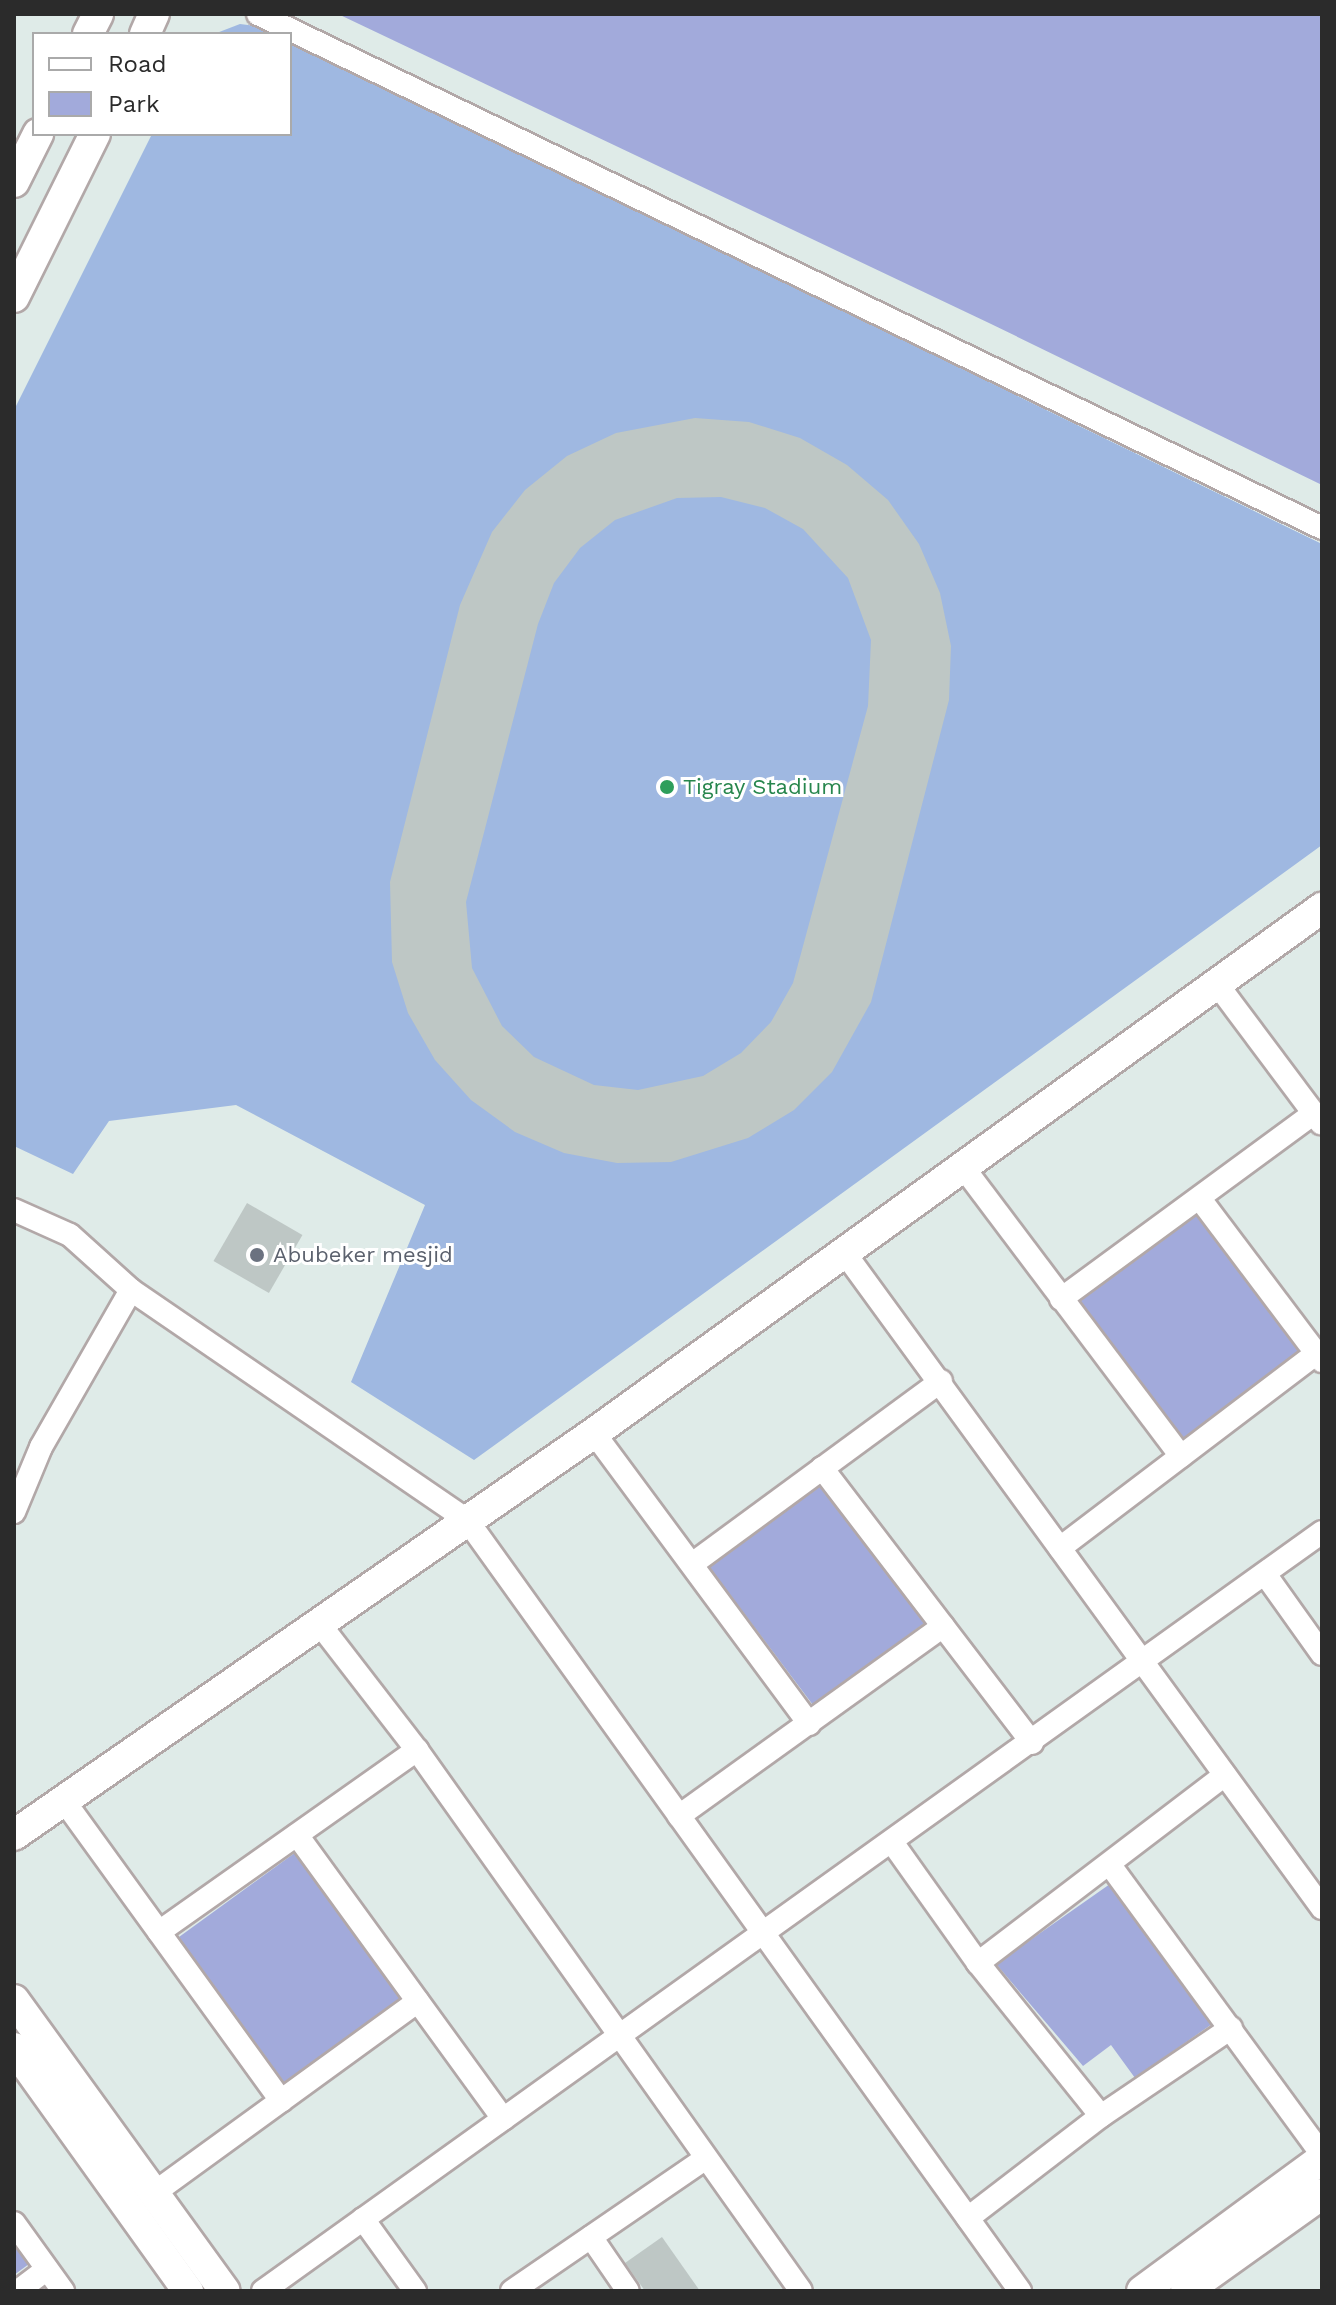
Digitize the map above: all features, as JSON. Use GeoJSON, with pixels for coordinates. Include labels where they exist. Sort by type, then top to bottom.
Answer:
{"type":"FeatureCollection","features":[{"type":"Feature","properties":{"kind":"street"},"geometry":{"type":"LineString","coordinates":[[89,32],[98,14]]}},
{"type":"Feature","properties":{"kind":"street"},"geometry":{"type":"LineString","coordinates":[[258,14],[1322,528]]}},
{"type":"Feature","properties":{"kind":"street"},"geometry":{"type":"LineString","coordinates":[[14,182],[37,136]]}},
{"type":"Feature","properties":{"kind":"street"},"geometry":{"type":"LineString","coordinates":[[14,297],[94,136]]}},
{"type":"Feature","properties":{"kind":"street"},"geometry":{"type":"LineString","coordinates":[[14,1835],[62,1798],[594,1433],[1322,908]]}},
{"type":"Feature","properties":{"kind":"street"},"geometry":{"type":"LineString","coordinates":[[1061,1299],[1318,1119],[1217,984]]}},
{"type":"Feature","properties":{"kind":"street"},"geometry":{"type":"LineString","coordinates":[[963,1167],[1181,1456]]}},
{"type":"Feature","properties":{"kind":"street"},"geometry":{"type":"LineString","coordinates":[[1060,1548],[1181,1456],[1319,1358],[1200,1199]]}},
{"type":"Feature","properties":{"kind":"street"},"geometry":{"type":"LineString","coordinates":[[14,1210],[70,1235],[131,1290],[467,1520],[1020,2291]]}},
{"type":"Feature","properties":{"kind":"street"},"geometry":{"type":"LineString","coordinates":[[844,1252],[941,1381],[1322,1908]]}},
{"type":"Feature","properties":{"kind":"street"},"geometry":{"type":"LineString","coordinates":[[14,1512],[41,1447],[131,1290]]}},
{"type":"Feature","properties":{"kind":"street"},"geometry":{"type":"LineString","coordinates":[[692,1564],[941,1381]]}},
{"type":"Feature","properties":{"kind":"street"},"geometry":{"type":"LineString","coordinates":[[594,1433],[809,1724]]}},
{"type":"Feature","properties":{"kind":"street"},"geometry":{"type":"LineString","coordinates":[[822,1468],[1032,1743]]}},
{"type":"Feature","properties":{"kind":"street"},"geometry":{"type":"LineString","coordinates":[[263,2291],[1032,1743],[1322,1532]]}},
{"type":"Feature","properties":{"kind":"street"},"geometry":{"type":"LineString","coordinates":[[1265,1574],[1322,1654]]}},
{"type":"Feature","properties":{"kind":"street"},"geometry":{"type":"LineString","coordinates":[[318,1622],[417,1750],[622,2034],[705,2159],[801,2291]]}},
{"type":"Feature","properties":{"kind":"street"},"geometry":{"type":"LineString","coordinates":[[679,1816],[943,1626]]}},
{"type":"Feature","properties":{"kind":"street"},"geometry":{"type":"LineString","coordinates":[[159,1932],[417,1750]]}},
{"type":"Feature","properties":{"kind":"street"},"geometry":{"type":"LineString","coordinates":[[978,1963],[1225,1775]]}},
{"type":"Feature","properties":{"kind":"street"},"geometry":{"type":"LineString","coordinates":[[62,1798],[281,2101]]}},
{"type":"Feature","properties":{"kind":"street"},"geometry":{"type":"LineString","coordinates":[[297,1835],[503,2119]]}},
{"type":"Feature","properties":{"kind":"street"},"geometry":{"type":"LineString","coordinates":[[892,1842],[978,1963],[1101,2116]]}},
{"type":"Feature","properties":{"kind":"street"},"geometry":{"type":"LineString","coordinates":[[1110,1865],[1322,2157],[1142,2291]]}},
{"type":"Feature","properties":{"kind":"street"},"geometry":{"type":"LineString","coordinates":[[154,2193],[418,2001]]}},
{"type":"Feature","properties":{"kind":"street"},"geometry":{"type":"LineString","coordinates":[[20,2019],[225,2291]]}},
{"type":"Feature","properties":{"kind":"street"},"geometry":{"type":"LineString","coordinates":[[968,2218],[1101,2116],[1231,2028]]}},
{"type":"Feature","properties":{"kind":"street"},"geometry":{"type":"LineString","coordinates":[[14,2048],[188,2291]]}},
{"type":"Feature","properties":{"kind":"street"},"geometry":{"type":"LineString","coordinates":[[512,2291],[705,2159]]}},
{"type":"Feature","properties":{"kind":"street"},"geometry":{"type":"LineString","coordinates":[[1186,2291],[1322,2194]]}},
{"type":"Feature","properties":{"kind":"street"},"geometry":{"type":"LineString","coordinates":[[363,2219],[415,2291]]}},
{"type":"Feature","properties":{"kind":"street"},"geometry":{"type":"LineString","coordinates":[[14,2223],[63,2291]]}},
{"type":"Feature","properties":{"kind":"street"},"geometry":{"type":"LineString","coordinates":[[591,2237],[628,2291]]}},
{"type":"Feature","properties":{"kind":"street"},"geometry":{"type":"LineString","coordinates":[[18,2291],[47,2269]]}},
{"type":"Feature","properties":{"kind":"green space"},"geometry":{"type":"Polygon","coordinates":[[[338,14],[1322,14],[1322,485],[989,323],[338,14]]]}},
{"type":"Feature","properties":{"kind":"green space"},"geometry":{"type":"Polygon","coordinates":[[[1195,1214],[1300,1353],[1182,1441],[1078,1302],[1195,1214]]]}},
{"type":"Feature","properties":{"kind":"green space"},"geometry":{"type":"Polygon","coordinates":[[[821,1483],[926,1622],[814,1706],[709,1567],[821,1483]]]}},
{"type":"Feature","properties":{"kind":"green space"},"geometry":{"type":"Polygon","coordinates":[[[296,1852],[403,1999],[286,2084],[179,1937],[296,1852]]]}},
{"type":"Feature","properties":{"kind":"green space"},"geometry":{"type":"Polygon","coordinates":[[[1110,1884],[1212,2024],[1135,2078],[1111,2045],[1083,2066],[996,1964],[1110,1884]]]}},
{"type":"Feature","properties":{"kind":"green space"},"geometry":{"type":"Polygon","coordinates":[[[14,2243],[29,2264],[14,2275],[14,2243]]]}},
{"type":"Feature","properties":{"kind":"shaded area"},"geometry":{"type":"Polygon","coordinates":[[[240,24],[257,26],[270,32],[219,32],[240,24]]]}},
{"type":"Feature","properties":{"kind":"shaded area"},"geometry":{"type":"Polygon","coordinates":[[[292,43],[1322,544],[1322,845],[474,1460],[351,1382],[425,1205],[236,1105],[109,1121],[73,1174],[14,1146],[14,410],[151,136],[292,136],[292,43]]]}},
{"type":"Feature","properties":{"kind":"building"},"geometry":{"type":"Polygon","coordinates":[[[695,418],[749,422],[800,438],[847,465],[888,500],[919,544],[940,593],[951,646],[949,700],[871,1002],[832,1072],[794,1110],[748,1138],[671,1162],[617,1163],[564,1153],[515,1132],[471,1100],[435,1060],[408,1013],[392,962],[390,882],[460,605],[492,532],[525,490],[567,456],[616,433],[695,418]],[[721,497],[677,498],[615,520],[580,548],[554,583],[538,624],[466,902],[472,968],[502,1026],[534,1057],[594,1085],[638,1090],[703,1076],[741,1053],[771,1022],[793,983],[868,706],[871,640],[848,578],[803,529],[765,508],[721,497]]]}},
{"type":"Feature","properties":{"kind":"building"},"geometry":{"type":"Polygon","coordinates":[[[247,1203],[302,1235],[269,1293],[214,1261],[247,1203]]]}},
{"type":"Feature","properties":{"kind":"building"},"geometry":{"type":"Polygon","coordinates":[[[662,2237],[700,2291],[645,2291],[625,2263],[662,2237]]]}},
{"type":"Feature","properties":{"kind":"place","name":"Tigray Stadium"},"geometry":{"type":"Point","coordinates":[667,787]}},
{"type":"Feature","properties":{"kind":"place","name":"Abubeker mesjid"},"geometry":{"type":"Point","coordinates":[257,1255]}}]}
